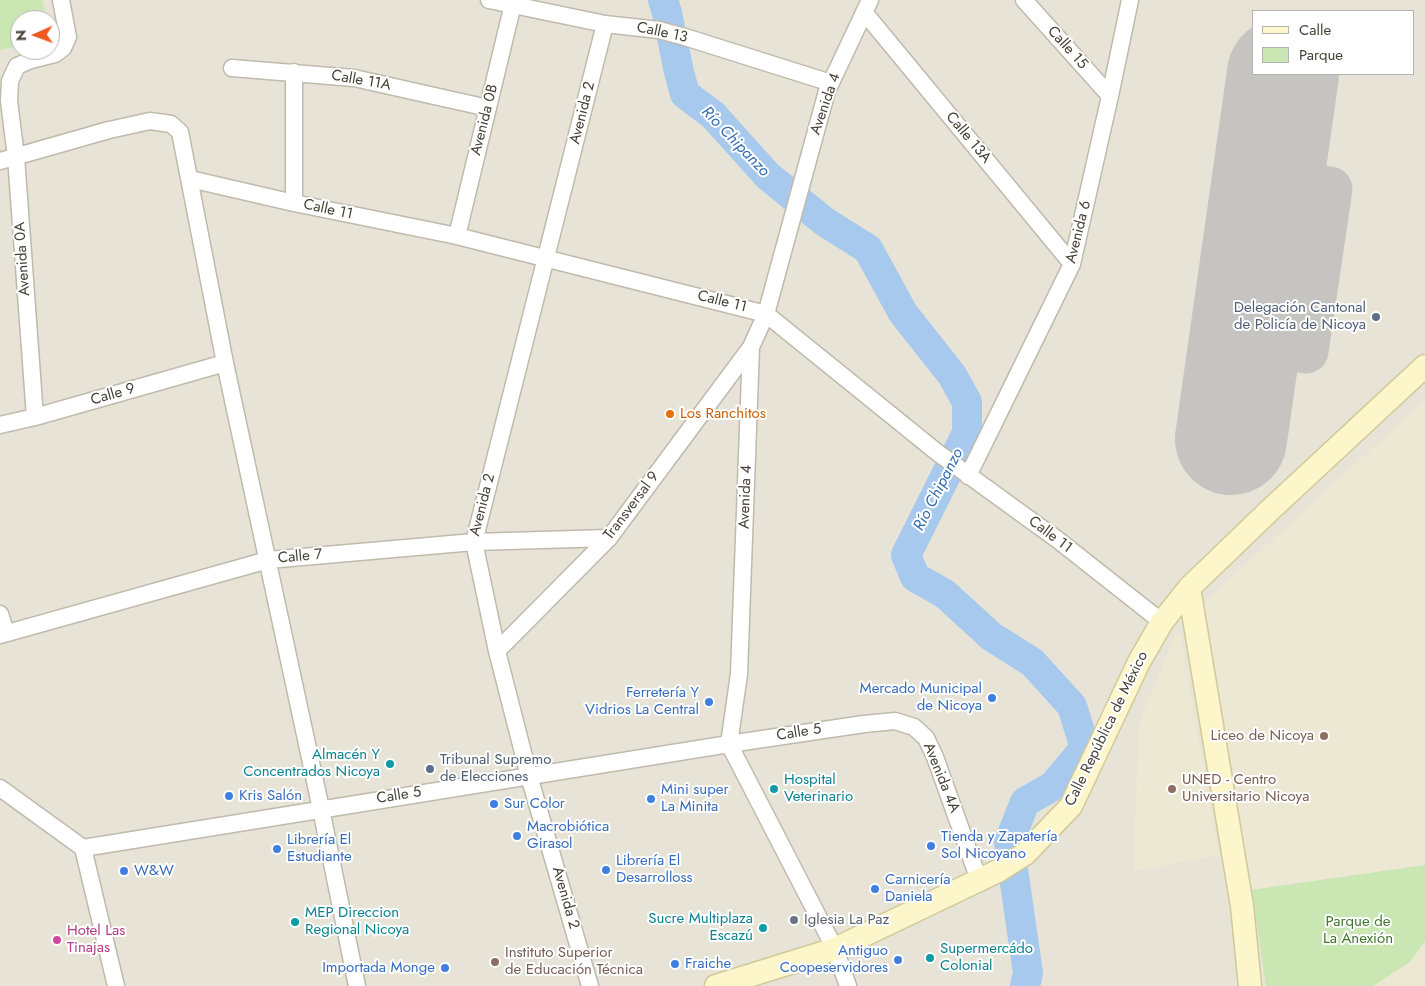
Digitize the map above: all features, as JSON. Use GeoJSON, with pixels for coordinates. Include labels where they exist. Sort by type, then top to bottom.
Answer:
{"type":"FeatureCollection","features":[{"type":"Feature","properties":{"kind":"main road","name":"Calle República de México"},"geometry":{"type":"LineString","coordinates":[[716,986],[836,948],[989,876],[1025,854],[1071,806],[1139,662],[1162,622],[1189,588],[1425,366]]}},
{"type":"Feature","properties":{"kind":"main road"},"geometry":{"type":"LineString","coordinates":[[1189,588],[1242,906],[1250,986]]}},
{"type":"Feature","properties":{"kind":"street","name":"Avenida 0A"},"geometry":{"type":"LineString","coordinates":[[35,417],[8,159],[10,81],[17,66],[31,60],[55,54],[63,48],[68,37],[61,0]]}},
{"type":"Feature","properties":{"kind":"street","name":"Calle 13"},"geometry":{"type":"LineString","coordinates":[[489,0],[605,24],[659,30],[831,83]]}},
{"type":"Feature","properties":{"kind":"street","name":"Calle 15"},"geometry":{"type":"LineString","coordinates":[[1024,0],[1110,96]]}},
{"type":"Feature","properties":{"kind":"street","name":"Avenida 6"},"geometry":{"type":"LineString","coordinates":[[964,473],[1072,264],[1130,0]]}},
{"type":"Feature","properties":{"kind":"street","name":"Avenida 0B"},"geometry":{"type":"LineString","coordinates":[[458,236],[513,4]]}},
{"type":"Feature","properties":{"kind":"street","name":"Avenida 4"},"geometry":{"type":"LineString","coordinates":[[729,744],[740,665],[751,347],[766,314],[827,91],[867,6]]}},
{"type":"Feature","properties":{"kind":"street","name":"Calle 13A"},"geometry":{"type":"LineString","coordinates":[[867,6],[1072,264]]}},
{"type":"Feature","properties":{"kind":"street","name":"Avenida 2"},"geometry":{"type":"LineString","coordinates":[[590,986],[529,776],[497,651],[474,542],[605,24]]}},
{"type":"Feature","properties":{"kind":"street","name":"Calle 11A"},"geometry":{"type":"LineString","coordinates":[[232,68],[354,78],[488,108]]}},
{"type":"Feature","properties":{"kind":"street"},"geometry":{"type":"LineString","coordinates":[[294,72],[294,202]]}},
{"type":"Feature","properties":{"kind":"street"},"geometry":{"type":"LineString","coordinates":[[8,159],[109,130],[150,121],[171,124],[180,132],[224,363],[321,808],[357,986]]}},
{"type":"Feature","properties":{"kind":"street","name":"Calle 11"},"geometry":{"type":"LineString","coordinates":[[190,179],[458,236],[766,314],[938,453],[1058,540],[1162,622]]}},
{"type":"Feature","properties":{"kind":"street","name":"Transversal 9"},"geometry":{"type":"LineString","coordinates":[[497,651],[610,538],[751,347]]}},
{"type":"Feature","properties":{"kind":"street","name":"Calle 9"},"geometry":{"type":"LineString","coordinates":[[0,425],[35,417],[224,363]]}},
{"type":"Feature","properties":{"kind":"street","name":"Calle 7"},"geometry":{"type":"LineString","coordinates":[[3,634],[268,560],[474,542],[610,538]]}},
{"type":"Feature","properties":{"kind":"street"},"geometry":{"type":"LineString","coordinates":[[0,614],[3,634]]}},
{"type":"Feature","properties":{"kind":"street","name":"Avenida 4A"},"geometry":{"type":"LineString","coordinates":[[864,724],[895,721],[914,727],[926,738],[989,876]]}},
{"type":"Feature","properties":{"kind":"street","name":"Calle 5"},"geometry":{"type":"LineString","coordinates":[[83,848],[321,808],[864,724]]}},
{"type":"Feature","properties":{"kind":"street"},"geometry":{"type":"LineString","coordinates":[[729,744],[836,948],[848,986]]}},
{"type":"Feature","properties":{"kind":"street"},"geometry":{"type":"LineString","coordinates":[[0,788],[83,848],[116,986]]}},
{"type":"Feature","properties":{"kind":"shaded area"},"geometry":{"type":"Polygon","coordinates":[[[0,0],[1425,0],[1425,986],[0,986],[0,0]]]}},
{"type":"Feature","properties":{"kind":"shaded area","name":"Liceo de Nicoya"},"geometry":{"type":"Polygon","coordinates":[[[1425,400],[1425,865],[1252,890],[1199,607],[1425,400]]]}},
{"type":"Feature","properties":{"kind":"shaded area","name":"UNED - Centro Universitario Nicoya"},"geometry":{"type":"Polygon","coordinates":[[[1180,633],[1219,855],[1133,871],[1139,723],[1175,635],[1180,633]]]}},
{"type":"Feature","properties":{"kind":"shaded area"},"geometry":{"type":"Polygon","coordinates":[[[1425,941],[1425,986],[1373,986],[1410,962],[1425,941]]]}},
{"type":"Feature","properties":{"kind":"green space"},"geometry":{"type":"Polygon","coordinates":[[[0,0],[42,0],[44,10],[10,10],[10,48],[0,50],[0,0]]]}},
{"type":"Feature","properties":{"kind":"green space","name":"Parque de La Anexión"},"geometry":{"type":"Polygon","coordinates":[[[1425,865],[1425,941],[1410,962],[1373,986],[1266,986],[1252,890],[1425,865]]]}},
{"type":"Feature","properties":{"kind":"waterway","name":"Río Chipanzo"},"geometry":{"type":"LineString","coordinates":[[663,0],[685,94],[713,115],[768,176],[825,222],[868,249],[903,313],[952,375],[967,402],[967,433],[906,555],[915,577],[945,594],[992,637],[1032,662],[1072,706],[1085,748],[1053,786],[1025,802],[1009,842],[1028,973],[1025,986]]}},
{"type":"Feature","properties":{"kind":"taxiway"},"geometry":{"type":"LineString","coordinates":[[1245,340],[1306,351],[1330,189],[1268,181]]}},
{"type":"Feature","properties":{"kind":"runway"},"geometry":{"type":"LineString","coordinates":[[1231,439],[1283,75]]}},
{"type":"Feature","properties":{"kind":"place","name":"Delegación Cantonal de Policía de Nicoya"},"geometry":{"type":"Point","coordinates":[1376,317]}},
{"type":"Feature","properties":{"kind":"place","name":"Los Ranchitos"},"geometry":{"type":"Point","coordinates":[670,414]}},
{"type":"Feature","properties":{"kind":"place","name":"Mercado Municipal de Nicoya"},"geometry":{"type":"Point","coordinates":[992,698]}},
{"type":"Feature","properties":{"kind":"place","name":"Ferretería Y Vidrios La Central"},"geometry":{"type":"Point","coordinates":[709,702]}},
{"type":"Feature","properties":{"kind":"place","name":"Liceo de Nicoya"},"geometry":{"type":"Point","coordinates":[1324,736]}},
{"type":"Feature","properties":{"kind":"place","name":"Almacén Y Concentrados Nicoya"},"geometry":{"type":"Point","coordinates":[390,764]}},
{"type":"Feature","properties":{"kind":"place","name":"Tribunal Supremo de Elecciones"},"geometry":{"type":"Point","coordinates":[430,769]}},
{"type":"Feature","properties":{"kind":"place","name":"Hospital Veterinario"},"geometry":{"type":"Point","coordinates":[774,789]}},
{"type":"Feature","properties":{"kind":"place","name":"UNED - Centro Universitario Nicoya"},"geometry":{"type":"Point","coordinates":[1172,789]}},
{"type":"Feature","properties":{"kind":"place","name":"Kris Salón"},"geometry":{"type":"Point","coordinates":[229,796]}},
{"type":"Feature","properties":{"kind":"place","name":"Mini super La Minita"},"geometry":{"type":"Point","coordinates":[651,799]}},
{"type":"Feature","properties":{"kind":"place","name":"Sur Color"},"geometry":{"type":"Point","coordinates":[494,804]}},
{"type":"Feature","properties":{"kind":"place","name":"Macrobiótica Girasol"},"geometry":{"type":"Point","coordinates":[517,836]}},
{"type":"Feature","properties":{"kind":"place","name":"Tienda y Zapatería Sol Nicoyano"},"geometry":{"type":"Point","coordinates":[931,846]}},
{"type":"Feature","properties":{"kind":"place","name":"Librería El Estudiante"},"geometry":{"type":"Point","coordinates":[277,849]}},
{"type":"Feature","properties":{"kind":"place","name":"Librería El Desarrolloss"},"geometry":{"type":"Point","coordinates":[606,870]}},
{"type":"Feature","properties":{"kind":"place","name":"W&W"},"geometry":{"type":"Point","coordinates":[124,871]}},
{"type":"Feature","properties":{"kind":"place","name":"Carnicería Daniela"},"geometry":{"type":"Point","coordinates":[875,889]}},
{"type":"Feature","properties":{"kind":"place","name":"Iglesia La Paz"},"geometry":{"type":"Point","coordinates":[794,920]}},
{"type":"Feature","properties":{"kind":"place","name":"MEP Direccion Regional Nicoya"},"geometry":{"type":"Point","coordinates":[295,922]}},
{"type":"Feature","properties":{"kind":"place","name":"Sucre Multiplaza Escazú"},"geometry":{"type":"Point","coordinates":[763,928]}},
{"type":"Feature","properties":{"kind":"place","name":"Hotel Las Tinajas"},"geometry":{"type":"Point","coordinates":[57,940]}},
{"type":"Feature","properties":{"kind":"place","name":"Supermercádo Colonial"},"geometry":{"type":"Point","coordinates":[930,958]}},
{"type":"Feature","properties":{"kind":"place","name":"Antiguo Coopeservidores"},"geometry":{"type":"Point","coordinates":[898,960]}},
{"type":"Feature","properties":{"kind":"place","name":"Instituto Superior de Educación Técnica"},"geometry":{"type":"Point","coordinates":[495,962]}},
{"type":"Feature","properties":{"kind":"place","name":"Fraiche"},"geometry":{"type":"Point","coordinates":[675,964]}},
{"type":"Feature","properties":{"kind":"place","name":"Importada Monge"},"geometry":{"type":"Point","coordinates":[445,968]}}]}
